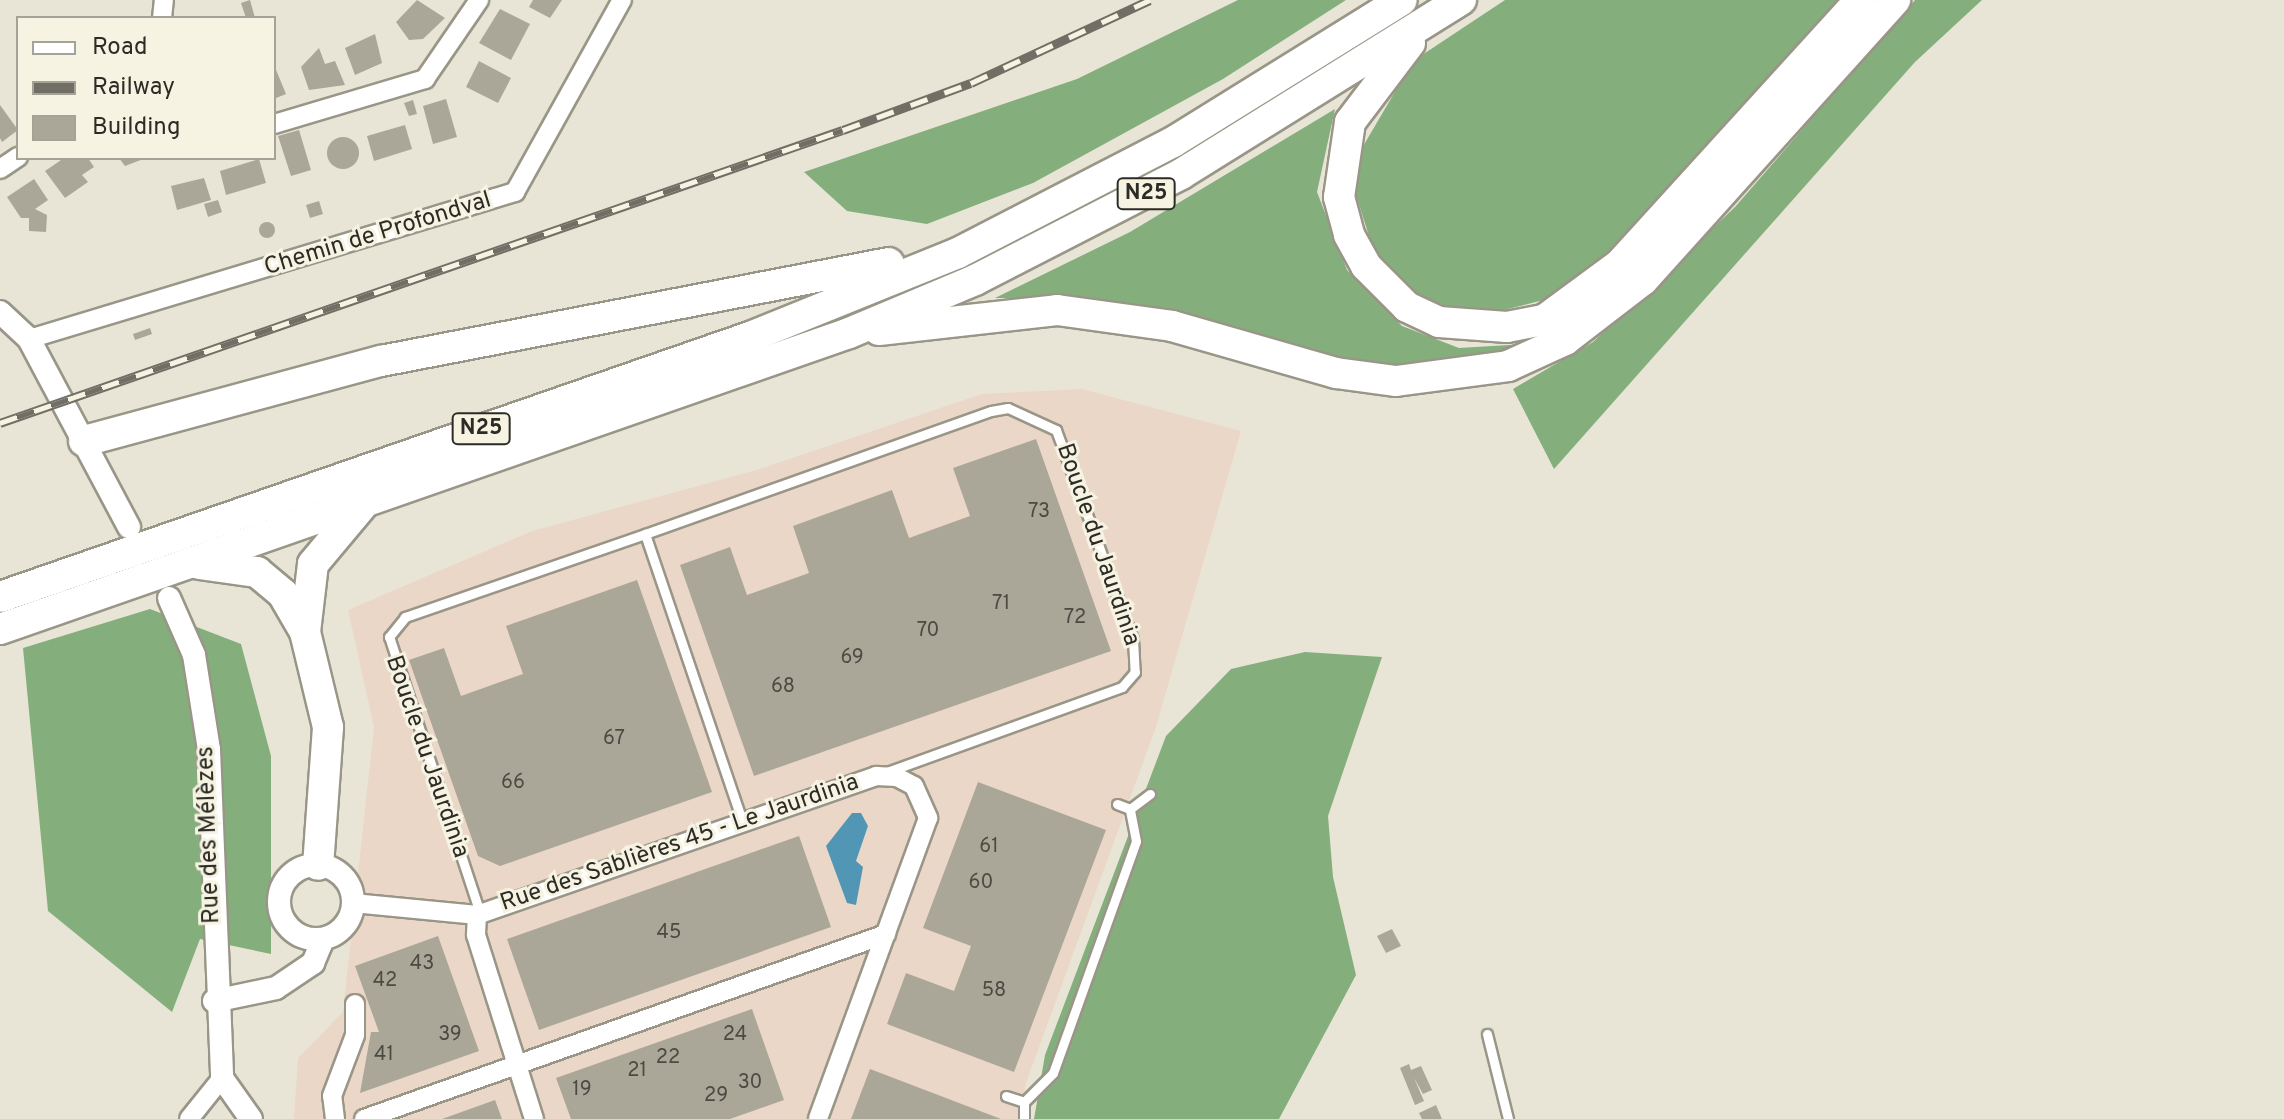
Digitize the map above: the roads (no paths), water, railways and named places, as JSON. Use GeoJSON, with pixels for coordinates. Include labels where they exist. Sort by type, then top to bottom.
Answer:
{"type":"FeatureCollection","features":[{"type":"Feature","properties":{"kind":"highway","name":"N25"},"geometry":{"type":"LineString","coordinates":[[0,597],[750,337],[958,253],[1173,142],[1402,0]]}},
{"type":"Feature","properties":{"kind":"highway","name":"N25"},"geometry":{"type":"LineString","coordinates":[[0,629],[849,333],[1071,235],[1461,0]]}},
{"type":"Feature","properties":{"kind":"highway"},"geometry":{"type":"LineString","coordinates":[[1425,23],[1350,122],[1339,197],[1349,235],[1366,266],[1407,307],[1439,322],[1507,327],[1569,306],[1619,265],[1860,0]]}},
{"type":"Feature","properties":{"kind":"highway"},"geometry":{"type":"LineString","coordinates":[[849,333],[1057,310],[1172,326],[1381,379],[1454,379],[1508,366],[1565,340],[1643,280],[1895,0]]}},
{"type":"Feature","properties":{"kind":"highway"},"geometry":{"type":"LineString","coordinates":[[84,441],[381,361],[958,253]]}},
{"type":"Feature","properties":{"kind":"highway"},"geometry":{"type":"LineString","coordinates":[[305,632],[313,564],[367,501]]}},
{"type":"Feature","properties":{"kind":"highway"},"geometry":{"type":"LineString","coordinates":[[189,563],[257,572],[283,594],[305,632],[328,727],[318,865]]}},
{"type":"Feature","properties":{"kind":"street"},"geometry":{"type":"LineString","coordinates":[[276,123],[425,79],[479,0]]}},
{"type":"Feature","properties":{"kind":"street","name":"Chemin de Profondval"},"geometry":{"type":"LineString","coordinates":[[29,339],[515,192],[622,0]]}},
{"type":"Feature","properties":{"kind":"street"},"geometry":{"type":"LineString","coordinates":[[0,312],[29,339],[129,527]]}},
{"type":"Feature","properties":{"kind":"street","name":"Rue des Mélèzes"},"geometry":{"type":"LineString","coordinates":[[169,598],[194,655],[209,750],[214,1001],[222,1078]]}},
{"type":"Feature","properties":{"kind":"street","name":"Rue des Sablières 45 - Le Jaurdinia"},"geometry":{"type":"LineString","coordinates":[[353,903],[478,914],[876,776],[914,786],[928,818],[815,1117]]}},
{"type":"Feature","properties":{"kind":"street"},"geometry":{"type":"LineString","coordinates":[[214,1001],[276,988],[313,963],[323,939],[343,926],[353,903],[347,882],[318,865],[294,872],[280,891],[281,915],[296,934],[323,939]]}},
{"type":"Feature","properties":{"kind":"street","name":"Rue des Sablières 45 - Le Jaurdinia"},"geometry":{"type":"LineString","coordinates":[[478,914],[476,935],[534,1119]]}},
{"type":"Feature","properties":{"kind":"street"},"geometry":{"type":"LineString","coordinates":[[293,976],[296,934]]}},
{"type":"Feature","properties":{"kind":"street"},"geometry":{"type":"LineString","coordinates":[[364,1119],[886,934]]}},
{"type":"Feature","properties":{"kind":"street"},"geometry":{"type":"LineString","coordinates":[[335,1119],[332,1096],[355,1035],[355,1004]]}},
{"type":"Feature","properties":{"kind":"street"},"geometry":{"type":"LineString","coordinates":[[189,1119],[222,1078],[251,1119]]}},
{"type":"Feature","properties":{"kind":"lane","name":"Boucle du Jaurdinia"},"geometry":{"type":"LineString","coordinates":[[478,914],[389,637],[405,617],[991,411],[1008,408],[1056,430],[1133,639],[1135,672],[1122,687],[876,776]]}},
{"type":"Feature","properties":{"kind":"lane"},"geometry":{"type":"LineString","coordinates":[[645,534],[743,823]]}},
{"type":"Feature","properties":{"kind":"lane"},"geometry":{"type":"LineString","coordinates":[[1130,809],[1150,794]]}},
{"type":"Feature","properties":{"kind":"lane"},"geometry":{"type":"LineString","coordinates":[[1117,804],[1130,809]]}},
{"type":"Feature","properties":{"kind":"lane"},"geometry":{"type":"LineString","coordinates":[[1024,1119],[1024,1102],[1053,1073],[1136,841],[1130,809]]}},
{"type":"Feature","properties":{"kind":"lane"},"geometry":{"type":"LineString","coordinates":[[1487,1034],[1508,1119]]}},
{"type":"Feature","properties":{"kind":"lane"},"geometry":{"type":"LineString","coordinates":[[1006,1096],[1024,1102]]}},
{"type":"Feature","properties":{"kind":"water"},"geometry":{"type":"Polygon","coordinates":[[[852,813],[861,813],[868,826],[856,861],[863,867],[856,905],[847,903],[826,846],[852,813]]]}},
{"type":"Feature","properties":{"kind":"railway"},"geometry":{"type":"LineString","coordinates":[[0,423],[971,83],[1150,0]]}}]}
